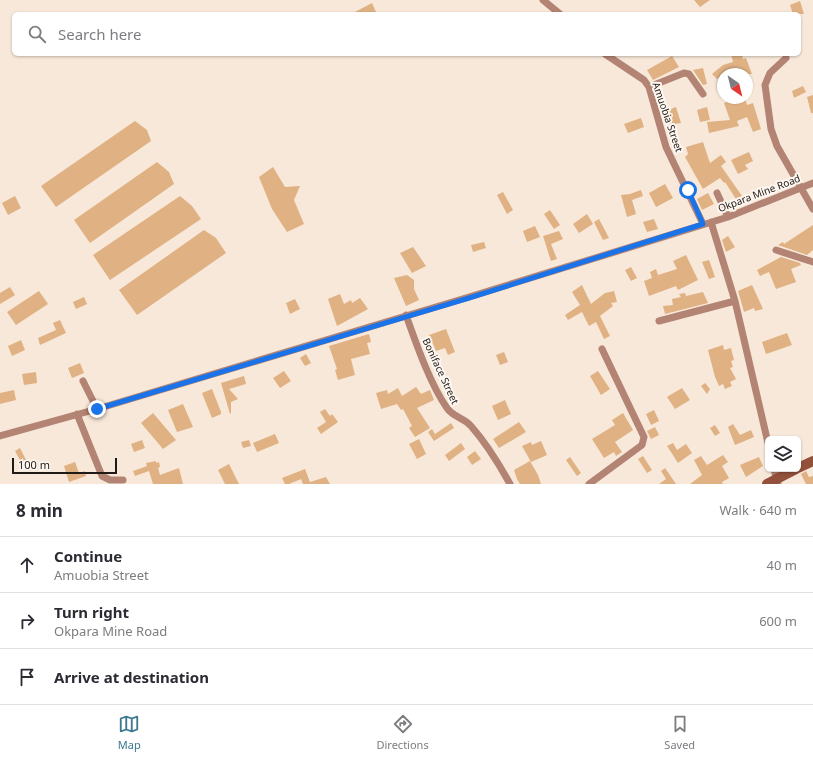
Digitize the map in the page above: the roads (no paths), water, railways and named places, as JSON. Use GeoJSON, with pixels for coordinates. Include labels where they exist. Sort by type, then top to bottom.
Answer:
{"type":"FeatureCollection","features":[{"type":"Feature","properties":{"kind":"main road"},"geometry":{"type":"LineString","coordinates":[[801,467],[813,461]]}},
{"type":"Feature","properties":{"kind":"main road"},"geometry":{"type":"LineString","coordinates":[[767,484],[776,477],[789,472]]}},
{"type":"Feature","properties":{"kind":"street"},"geometry":{"type":"LineString","coordinates":[[543,0],[558,12]]}},
{"type":"Feature","properties":{"kind":"street","name":"Amuobia Street"},"geometry":{"type":"LineString","coordinates":[[608,56],[644,80],[649,87],[666,147],[707,223],[735,301],[766,436]]}},
{"type":"Feature","properties":{"kind":"street"},"geometry":{"type":"LineString","coordinates":[[786,58],[770,73],[765,85],[770,128],[777,146],[813,209]]}},
{"type":"Feature","properties":{"kind":"street"},"geometry":{"type":"LineString","coordinates":[[649,87],[684,73],[692,78],[703,94]]}},
{"type":"Feature","properties":{"kind":"street","name":"Okpara Mine Road"},"geometry":{"type":"LineString","coordinates":[[0,436],[97,409],[707,223],[813,183]]}},
{"type":"Feature","properties":{"kind":"street"},"geometry":{"type":"LineString","coordinates":[[717,194],[728,216]]}},
{"type":"Feature","properties":{"kind":"street"},"geometry":{"type":"LineString","coordinates":[[776,250],[813,262]]}},
{"type":"Feature","properties":{"kind":"street"},"geometry":{"type":"LineString","coordinates":[[659,321],[735,301]]}},
{"type":"Feature","properties":{"kind":"street","name":"Boniface Street"},"geometry":{"type":"LineString","coordinates":[[406,315],[430,374],[446,406],[453,415],[470,425],[488,447],[510,484]]}},
{"type":"Feature","properties":{"kind":"street"},"geometry":{"type":"LineString","coordinates":[[589,484],[642,445],[644,441],[644,436],[602,349]]}},
{"type":"Feature","properties":{"kind":"street"},"geometry":{"type":"LineString","coordinates":[[83,381],[97,409]]}},
{"type":"Feature","properties":{"kind":"street"},"geometry":{"type":"LineString","coordinates":[[77,414],[102,476],[110,480],[123,480]]}}]}
